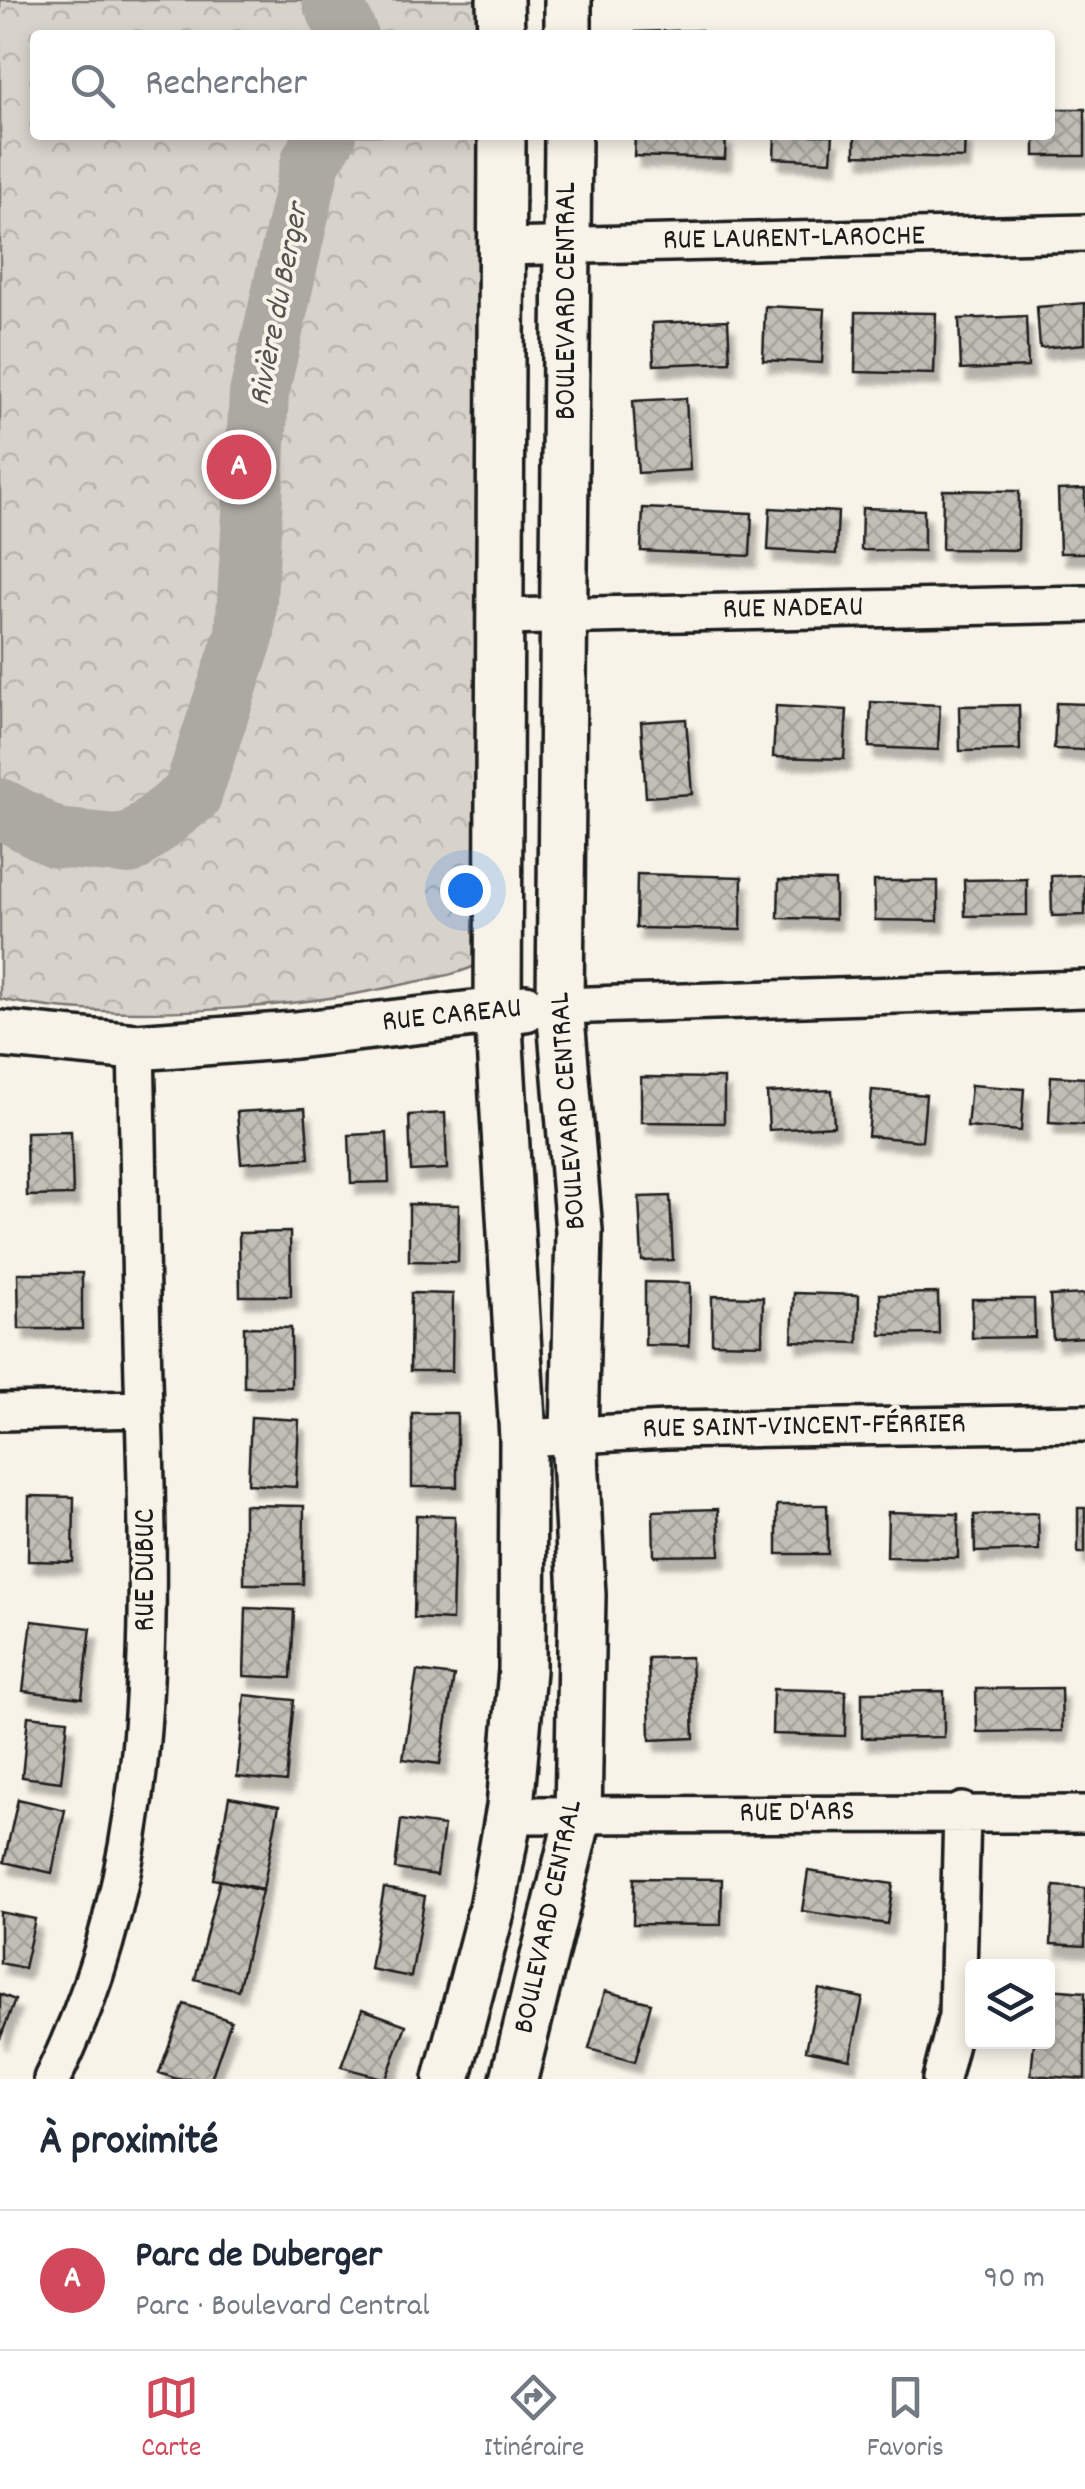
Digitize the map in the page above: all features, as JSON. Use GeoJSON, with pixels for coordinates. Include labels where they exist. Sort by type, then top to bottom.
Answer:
{"type":"FeatureCollection","features":[{"type":"Feature","properties":{"kind":"street"},"geometry":{"type":"LineString","coordinates":[[500,0],[501,30]]}},
{"type":"Feature","properties":{"kind":"street"},"geometry":{"type":"LineString","coordinates":[[568,0],[568,30]]}},
{"type":"Feature","properties":{"kind":"street","name":"BOULEVARD CENTRAL"},"geometry":{"type":"LineString","coordinates":[[447,2079],[492,1908],[508,1815],[522,1670],[523,1438],[498,1010],[502,140]]}},
{"type":"Feature","properties":{"kind":"street","name":"BOULEVARD CENTRAL"},"geometry":{"type":"LineString","coordinates":[[514,2079],[578,1818],[582,1594],[574,1435],[578,1231],[560,1006],[567,615],[568,140]]}},
{"type":"Feature","properties":{"kind":"street","name":"RUE LAURENT-LAROCHE"},"geometry":{"type":"LineString","coordinates":[[504,248],[1085,233]]}},
{"type":"Feature","properties":{"kind":"street","name":"RUE NADEAU"},"geometry":{"type":"LineString","coordinates":[[502,617],[1085,604]]}},
{"type":"Feature","properties":{"kind":"street","name":"RUE CAREAU"},"geometry":{"type":"LineString","coordinates":[[0,1034],[136,1047],[294,1035],[560,1006],[1085,989]]}},
{"type":"Feature","properties":{"kind":"street","name":"RUE DUBUC"},"geometry":{"type":"LineString","coordinates":[[52,2079],[92,1984],[120,1887],[141,1769],[150,1597],[136,1047]]}},
{"type":"Feature","properties":{"kind":"street"},"geometry":{"type":"LineString","coordinates":[[0,1412],[144,1408]]}},
{"type":"Feature","properties":{"kind":"street","name":"RUE SAINT-VINCENT-FÉRRIER"},"geometry":{"type":"LineString","coordinates":[[523,1438],[1085,1423]]}},
{"type":"Feature","properties":{"kind":"street"},"geometry":{"type":"LineString","coordinates":[[942,2079],[958,2016],[962,1811]]}},
{"type":"Feature","properties":{"kind":"street","name":"RUE D'ARS"},"geometry":{"type":"LineString","coordinates":[[508,1815],[578,1818],[962,1811],[1085,1814]]}},
{"type":"Feature","properties":{"kind":"green space"},"geometry":{"type":"Polygon","coordinates":[[[0,0],[477,0],[478,30],[30,30],[30,140],[480,140],[477,965],[444,976],[364,992],[205,1010],[97,1011],[0,999],[0,0]]]}},
{"type":"Feature","properties":{"kind":"building"},"geometry":{"type":"Polygon","coordinates":[[[1055,109],[1085,109],[1085,156],[1035,156],[1035,140],[1055,140],[1055,109]]]}},
{"type":"Feature","properties":{"kind":"building"},"geometry":{"type":"Polygon","coordinates":[[[635,140],[726,140],[725,159],[634,156],[635,140]]]}},
{"type":"Feature","properties":{"kind":"building"},"geometry":{"type":"Polygon","coordinates":[[[775,140],[833,140],[831,161],[774,158],[775,140]]]}},
{"type":"Feature","properties":{"kind":"building"},"geometry":{"type":"Polygon","coordinates":[[[855,140],[965,140],[964,158],[855,155],[855,140]]]}},
{"type":"Feature","properties":{"kind":"building"},"geometry":{"type":"Polygon","coordinates":[[[1085,303],[1085,344],[1040,348],[1037,307],[1085,303]]]}},
{"type":"Feature","properties":{"kind":"building"},"geometry":{"type":"Polygon","coordinates":[[[765,306],[825,309],[822,363],[763,360],[765,306]]]}},
{"type":"Feature","properties":{"kind":"building"},"geometry":{"type":"Polygon","coordinates":[[[856,312],[936,313],[934,374],[855,372],[856,312]]]}},
{"type":"Feature","properties":{"kind":"building"},"geometry":{"type":"Polygon","coordinates":[[[1026,316],[1028,367],[961,370],[959,319],[1026,316]]]}},
{"type":"Feature","properties":{"kind":"building"},"geometry":{"type":"Polygon","coordinates":[[[728,320],[730,362],[654,365],[652,323],[728,320]]]}},
{"type":"Feature","properties":{"kind":"building"},"geometry":{"type":"Polygon","coordinates":[[[686,398],[690,470],[638,473],[633,401],[686,398]]]}},
{"type":"Feature","properties":{"kind":"building"},"geometry":{"type":"Polygon","coordinates":[[[1085,489],[1085,553],[1060,553],[1058,490],[1085,489]]]}},
{"type":"Feature","properties":{"kind":"building"},"geometry":{"type":"Polygon","coordinates":[[[943,490],[1019,491],[1018,550],[942,549],[943,490]]]}},
{"type":"Feature","properties":{"kind":"building"},"geometry":{"type":"Polygon","coordinates":[[[643,508],[752,513],[750,556],[641,551],[643,508]]]}},
{"type":"Feature","properties":{"kind":"building"},"geometry":{"type":"Polygon","coordinates":[[[770,508],[838,512],[836,554],[768,550],[770,508]]]}},
{"type":"Feature","properties":{"kind":"building"},"geometry":{"type":"Polygon","coordinates":[[[862,508],[924,510],[924,551],[861,550],[862,508]]]}},
{"type":"Feature","properties":{"kind":"building"},"geometry":{"type":"Polygon","coordinates":[[[871,702],[940,705],[938,750],[869,747],[871,702]]]}},
{"type":"Feature","properties":{"kind":"building"},"geometry":{"type":"Polygon","coordinates":[[[1056,703],[1085,704],[1085,750],[1054,749],[1056,703]]]}},
{"type":"Feature","properties":{"kind":"building"},"geometry":{"type":"Polygon","coordinates":[[[1019,705],[1020,750],[960,751],[959,706],[1019,705]]]}},
{"type":"Feature","properties":{"kind":"building"},"geometry":{"type":"Polygon","coordinates":[[[776,706],[847,710],[844,759],[773,757],[776,706]]]}},
{"type":"Feature","properties":{"kind":"building"},"geometry":{"type":"Polygon","coordinates":[[[686,719],[692,794],[646,797],[641,722],[686,719]]]}},
{"type":"Feature","properties":{"kind":"building"},"geometry":{"type":"Polygon","coordinates":[[[637,874],[742,877],[741,930],[636,928],[637,874]]]}},
{"type":"Feature","properties":{"kind":"building"},"geometry":{"type":"Polygon","coordinates":[[[1085,875],[1085,915],[1052,916],[1051,876],[1085,875]]]}},
{"type":"Feature","properties":{"kind":"building"},"geometry":{"type":"Polygon","coordinates":[[[1027,879],[1027,915],[965,916],[964,880],[1027,879]]]}},
{"type":"Feature","properties":{"kind":"building"},"geometry":{"type":"Polygon","coordinates":[[[779,880],[835,881],[835,919],[778,918],[779,880]]]}},
{"type":"Feature","properties":{"kind":"building"},"geometry":{"type":"Polygon","coordinates":[[[874,881],[938,881],[938,921],[875,920],[874,881]]]}},
{"type":"Feature","properties":{"kind":"building"},"geometry":{"type":"Polygon","coordinates":[[[1051,1076],[1085,1078],[1085,1125],[1049,1123],[1051,1076]]]}},
{"type":"Feature","properties":{"kind":"building"},"geometry":{"type":"Polygon","coordinates":[[[641,1077],[724,1078],[724,1123],[641,1122],[641,1077]]]}},
{"type":"Feature","properties":{"kind":"building"},"geometry":{"type":"Polygon","coordinates":[[[971,1085],[1024,1089],[1021,1131],[967,1127],[971,1085]]]}},
{"type":"Feature","properties":{"kind":"building"},"geometry":{"type":"Polygon","coordinates":[[[832,1090],[834,1126],[769,1130],[767,1093],[832,1090]]]}},
{"type":"Feature","properties":{"kind":"building"},"geometry":{"type":"Polygon","coordinates":[[[872,1090],[926,1095],[922,1141],[868,1136],[872,1090]]]}},
{"type":"Feature","properties":{"kind":"building"},"geometry":{"type":"Polygon","coordinates":[[[305,1108],[309,1158],[241,1163],[237,1112],[305,1108]]]}},
{"type":"Feature","properties":{"kind":"building"},"geometry":{"type":"Polygon","coordinates":[[[445,1113],[447,1169],[411,1171],[409,1115],[445,1113]]]}},
{"type":"Feature","properties":{"kind":"building"},"geometry":{"type":"Polygon","coordinates":[[[71,1131],[73,1195],[27,1196],[26,1132],[71,1131]]]}},
{"type":"Feature","properties":{"kind":"building"},"geometry":{"type":"Polygon","coordinates":[[[387,1133],[389,1182],[351,1183],[349,1135],[387,1133]]]}},
{"type":"Feature","properties":{"kind":"building"},"geometry":{"type":"Polygon","coordinates":[[[670,1196],[673,1260],[642,1261],[639,1197],[670,1196]]]}},
{"type":"Feature","properties":{"kind":"building"},"geometry":{"type":"Polygon","coordinates":[[[409,1204],[459,1205],[458,1262],[409,1261],[409,1204]]]}},
{"type":"Feature","properties":{"kind":"building"},"geometry":{"type":"Polygon","coordinates":[[[290,1232],[291,1296],[240,1296],[239,1233],[290,1232]]]}},
{"type":"Feature","properties":{"kind":"building"},"geometry":{"type":"Polygon","coordinates":[[[18,1273],[82,1273],[82,1329],[19,1329],[18,1273]]]}},
{"type":"Feature","properties":{"kind":"building"},"geometry":{"type":"Polygon","coordinates":[[[645,1282],[690,1283],[689,1346],[645,1345],[645,1282]]]}},
{"type":"Feature","properties":{"kind":"building"},"geometry":{"type":"Polygon","coordinates":[[[411,1293],[453,1294],[452,1371],[410,1371],[411,1293]]]}},
{"type":"Feature","properties":{"kind":"building"},"geometry":{"type":"Polygon","coordinates":[[[794,1293],[859,1295],[858,1343],[792,1341],[794,1293]]]}},
{"type":"Feature","properties":{"kind":"building"},"geometry":{"type":"Polygon","coordinates":[[[938,1293],[939,1334],[881,1335],[880,1294],[938,1293]]]}},
{"type":"Feature","properties":{"kind":"building"},"geometry":{"type":"Polygon","coordinates":[[[1085,1294],[1085,1337],[1053,1339],[1050,1296],[1085,1294]]]}},
{"type":"Feature","properties":{"kind":"building"},"geometry":{"type":"Polygon","coordinates":[[[712,1296],[763,1297],[762,1344],[712,1343],[712,1296]]]}},
{"type":"Feature","properties":{"kind":"building"},"geometry":{"type":"Polygon","coordinates":[[[972,1299],[1034,1299],[1035,1337],[972,1338],[972,1299]]]}},
{"type":"Feature","properties":{"kind":"building"},"geometry":{"type":"Polygon","coordinates":[[[244,1327],[291,1328],[291,1387],[244,1387],[244,1327]]]}},
{"type":"Feature","properties":{"kind":"building"},"geometry":{"type":"Polygon","coordinates":[[[412,1413],[457,1413],[457,1487],[412,1487],[412,1413]]]}},
{"type":"Feature","properties":{"kind":"building"},"geometry":{"type":"Polygon","coordinates":[[[251,1417],[299,1420],[296,1487],[248,1484],[251,1417]]]}},
{"type":"Feature","properties":{"kind":"building"},"geometry":{"type":"Polygon","coordinates":[[[29,1496],[74,1497],[73,1562],[28,1561],[29,1496]]]}},
{"type":"Feature","properties":{"kind":"building"},"geometry":{"type":"Polygon","coordinates":[[[244,1505],[304,1506],[303,1584],[244,1584],[244,1505]]]}},
{"type":"Feature","properties":{"kind":"building"},"geometry":{"type":"Polygon","coordinates":[[[777,1505],[827,1505],[828,1554],[777,1554],[777,1505]]]}},
{"type":"Feature","properties":{"kind":"building"},"geometry":{"type":"Polygon","coordinates":[[[1078,1508],[1085,1508],[1085,1553],[1078,1553],[1078,1508]]]}},
{"type":"Feature","properties":{"kind":"building"},"geometry":{"type":"Polygon","coordinates":[[[718,1509],[720,1555],[654,1556],[653,1511],[718,1509]]]}},
{"type":"Feature","properties":{"kind":"building"},"geometry":{"type":"Polygon","coordinates":[[[888,1512],[958,1514],[958,1558],[887,1557],[888,1512]]]}},
{"type":"Feature","properties":{"kind":"building"},"geometry":{"type":"Polygon","coordinates":[[[1038,1513],[1039,1550],[975,1552],[974,1515],[1038,1513]]]}},
{"type":"Feature","properties":{"kind":"building"},"geometry":{"type":"Polygon","coordinates":[[[416,1515],[455,1516],[452,1620],[414,1618],[416,1515]]]}},
{"type":"Feature","properties":{"kind":"building"},"geometry":{"type":"Polygon","coordinates":[[[246,1608],[294,1610],[291,1678],[244,1676],[246,1608]]]}},
{"type":"Feature","properties":{"kind":"building"},"geometry":{"type":"Polygon","coordinates":[[[32,1621],[91,1628],[82,1698],[23,1691],[32,1621]]]}},
{"type":"Feature","properties":{"kind":"building"},"geometry":{"type":"Polygon","coordinates":[[[691,1657],[694,1738],[650,1740],[648,1658],[691,1657]]]}},
{"type":"Feature","properties":{"kind":"building"},"geometry":{"type":"Polygon","coordinates":[[[417,1671],[454,1676],[440,1764],[403,1759],[417,1671]]]}},
{"type":"Feature","properties":{"kind":"building"},"geometry":{"type":"Polygon","coordinates":[[[1061,1688],[1062,1731],[977,1732],[976,1689],[1061,1688]]]}},
{"type":"Feature","properties":{"kind":"building"},"geometry":{"type":"Polygon","coordinates":[[[773,1689],[846,1691],[845,1736],[772,1734],[773,1689]]]}},
{"type":"Feature","properties":{"kind":"building"},"geometry":{"type":"Polygon","coordinates":[[[944,1691],[944,1737],[862,1738],[862,1692],[944,1691]]]}},
{"type":"Feature","properties":{"kind":"building"},"geometry":{"type":"Polygon","coordinates":[[[245,1695],[294,1700],[286,1782],[237,1777],[245,1695]]]}},
{"type":"Feature","properties":{"kind":"building"},"geometry":{"type":"Polygon","coordinates":[[[28,1716],[68,1720],[61,1782],[22,1777],[28,1716]]]}},
{"type":"Feature","properties":{"kind":"building"},"geometry":{"type":"Polygon","coordinates":[[[229,1797],[279,1806],[263,1889],[213,1879],[229,1797]]]}},
{"type":"Feature","properties":{"kind":"building"},"geometry":{"type":"Polygon","coordinates":[[[18,1799],[65,1810],[52,1873],[4,1862],[18,1799]]]}},
{"type":"Feature","properties":{"kind":"building"},"geometry":{"type":"Polygon","coordinates":[[[401,1820],[444,1826],[437,1875],[395,1869],[401,1820]]]}},
{"type":"Feature","properties":{"kind":"building"},"geometry":{"type":"Polygon","coordinates":[[[808,1871],[893,1884],[887,1924],[802,1911],[808,1871]]]}},
{"type":"Feature","properties":{"kind":"building"},"geometry":{"type":"Polygon","coordinates":[[[634,1878],[722,1879],[721,1925],[633,1924],[634,1878]]]}},
{"type":"Feature","properties":{"kind":"building"},"geometry":{"type":"Polygon","coordinates":[[[220,1880],[262,1891],[238,1990],[195,1979],[220,1880]]]}},
{"type":"Feature","properties":{"kind":"building"},"geometry":{"type":"Polygon","coordinates":[[[1054,1886],[1085,1888],[1085,1946],[1051,1944],[1054,1886]]]}},
{"type":"Feature","properties":{"kind":"building"},"geometry":{"type":"Polygon","coordinates":[[[384,1888],[425,1896],[411,1977],[370,1969],[384,1888]]]}},
{"type":"Feature","properties":{"kind":"building"},"geometry":{"type":"Polygon","coordinates":[[[0,1912],[35,1919],[24,1968],[0,1963],[0,1912]]]}},
{"type":"Feature","properties":{"kind":"building"},"geometry":{"type":"Polygon","coordinates":[[[819,1989],[863,1998],[850,2059],[806,2050],[819,1989]]]}},
{"type":"Feature","properties":{"kind":"building"},"geometry":{"type":"Polygon","coordinates":[[[1055,1990],[1085,1992],[1085,2079],[1031,2075],[1033,2049],[1055,2049],[1055,1990]]]}},
{"type":"Feature","properties":{"kind":"building"},"geometry":{"type":"Polygon","coordinates":[[[605,1991],[651,2003],[635,2062],[589,2049],[605,1991]]]}},
{"type":"Feature","properties":{"kind":"building"},"geometry":{"type":"Polygon","coordinates":[[[0,1994],[15,2000],[0,2039],[0,1994]]]}},
{"type":"Feature","properties":{"kind":"building"},"geometry":{"type":"Polygon","coordinates":[[[184,2004],[231,2021],[211,2079],[177,2079],[159,2073],[184,2004]]]}},
{"type":"Feature","properties":{"kind":"building"},"geometry":{"type":"Polygon","coordinates":[[[362,2009],[406,2025],[386,2079],[341,2067],[362,2009]]]}},
{"type":"Feature","properties":{"kind":"waterway","name":"Rivière du Berger"},"geometry":{"type":"LineString","coordinates":[[332,0],[346,30]]}},
{"type":"Feature","properties":{"kind":"waterway","name":"Rivière du Berger"},"geometry":{"type":"LineString","coordinates":[[0,808],[56,838],[129,845],[192,795],[245,634],[259,394],[311,161],[324,140]]}},
{"type":"Feature","properties":{"kind":"place","name":"Parc de Duberger"},"geometry":{"type":"Point","coordinates":[239,467]}}]}
